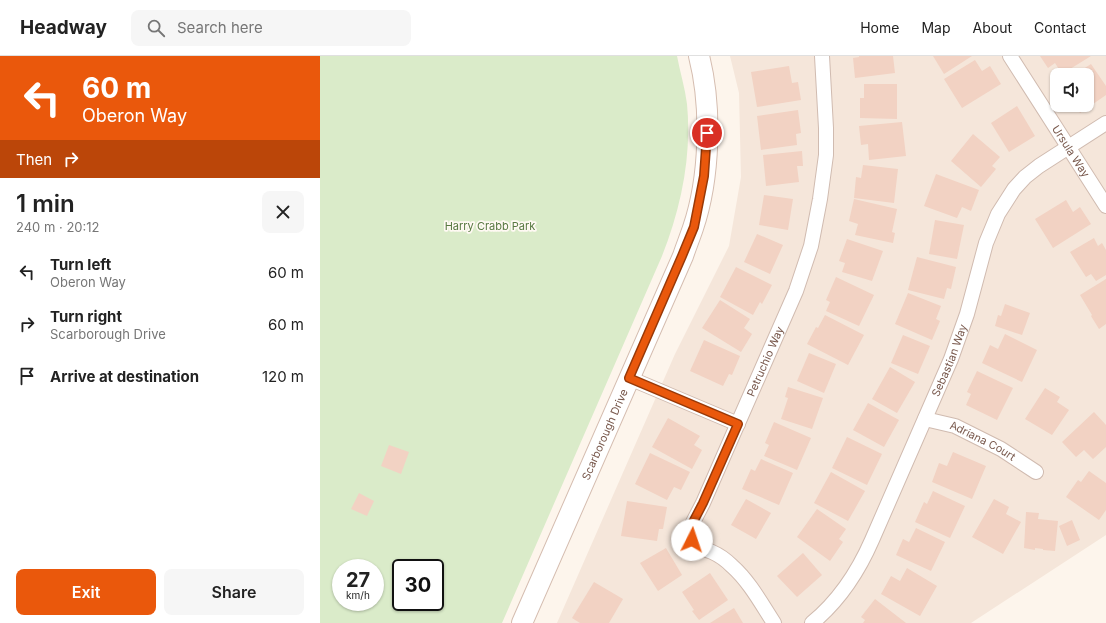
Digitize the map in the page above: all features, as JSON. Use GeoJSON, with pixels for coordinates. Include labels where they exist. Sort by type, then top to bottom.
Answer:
{"type":"FeatureCollection","features":[{"type":"Feature","properties":{"kind":"street","name":"Scarborough Drive"},"geometry":{"type":"LineString","coordinates":[[522,623],[694,227],[704,176],[708,118],[699,56]]}},
{"type":"Feature","properties":{"kind":"street","name":"Petruchio Way"},"geometry":{"type":"LineString","coordinates":[[774,623],[741,575],[712,551],[698,548],[692,540],[689,530],[703,503],[738,424],[796,291],[804,268],[816,223],[826,155],[822,56]]}},
{"type":"Feature","properties":{"kind":"street","name":"Ursula Way"},"geometry":{"type":"LineString","coordinates":[[1010,56],[1106,206]]}},
{"type":"Feature","properties":{"kind":"street","name":"Sebastian Way"},"geometry":{"type":"LineString","coordinates":[[812,623],[834,603],[845,590],[860,565],[960,337],[976,284],[986,243],[998,214],[1014,189],[1025,177],[1039,166],[1106,122]]}},
{"type":"Feature","properties":{"kind":"street"},"geometry":{"type":"LineString","coordinates":[[629,378],[738,424]]}},
{"type":"Feature","properties":{"kind":"street","name":"Adriana Court"},"geometry":{"type":"LineString","coordinates":[[925,419],[955,426],[967,431],[1001,449],[1036,472]]}},
{"type":"Feature","properties":{"kind":"shaded area"},"geometry":{"type":"Polygon","coordinates":[[[730,56],[1106,56],[1106,535],[971,623],[557,623],[675,354],[729,246],[741,177],[739,93],[730,56]]]}},
{"type":"Feature","properties":{"kind":"green space","name":"Harry Crabb Park"},"geometry":{"type":"Polygon","coordinates":[[[320,56],[677,56],[687,104],[688,143],[684,182],[675,219],[662,256],[502,623],[320,623],[320,56]]]}},
{"type":"Feature","properties":{"kind":"building"},"geometry":{"type":"Polygon","coordinates":[[[859,56],[893,56],[895,73],[855,78],[853,58],[859,56]]]}},
{"type":"Feature","properties":{"kind":"building"},"geometry":{"type":"Polygon","coordinates":[[[933,56],[972,56],[944,74],[933,56]]]}},
{"type":"Feature","properties":{"kind":"building"},"geometry":{"type":"Polygon","coordinates":[[[1040,56],[1091,56],[1072,68],[1058,68],[1055,63],[1048,68],[1040,56]]]}},
{"type":"Feature","properties":{"kind":"building"},"geometry":{"type":"Polygon","coordinates":[[[975,60],[982,71],[990,66],[1001,84],[962,108],[944,79],[975,60]]]}},
{"type":"Feature","properties":{"kind":"building"},"geometry":{"type":"Polygon","coordinates":[[[1091,64],[1094,68],[1085,68],[1091,64]]]}},
{"type":"Feature","properties":{"kind":"building"},"geometry":{"type":"Polygon","coordinates":[[[789,66],[792,83],[798,82],[801,100],[757,107],[751,72],[789,66]]]}},
{"type":"Feature","properties":{"kind":"building"},"geometry":{"type":"Polygon","coordinates":[[[1094,68],[1106,86],[1106,95],[1094,103],[1094,68]]]}},
{"type":"Feature","properties":{"kind":"building"},"geometry":{"type":"Polygon","coordinates":[[[864,84],[897,84],[897,119],[860,118],[860,98],[864,98],[864,84]]]}},
{"type":"Feature","properties":{"kind":"building"},"geometry":{"type":"Polygon","coordinates":[[[1017,106],[1035,136],[1009,152],[991,123],[1017,106]]]}},
{"type":"Feature","properties":{"kind":"building"},"geometry":{"type":"Polygon","coordinates":[[[798,110],[801,133],[796,134],[797,145],[761,150],[757,116],[798,110]]]}},
{"type":"Feature","properties":{"kind":"building"},"geometry":{"type":"Polygon","coordinates":[[[902,122],[906,156],[869,160],[868,144],[861,145],[859,126],[902,122]]]}},
{"type":"Feature","properties":{"kind":"building"},"geometry":{"type":"Polygon","coordinates":[[[973,134],[1000,157],[992,166],[996,169],[981,187],[951,161],[973,134]]]}},
{"type":"Feature","properties":{"kind":"building"},"geometry":{"type":"Polygon","coordinates":[[[802,151],[803,166],[797,166],[799,182],[766,186],[763,155],[802,151]]]}},
{"type":"Feature","properties":{"kind":"building"},"geometry":{"type":"Polygon","coordinates":[[[863,165],[898,169],[894,203],[854,198],[856,177],[861,178],[863,165]]]}},
{"type":"Feature","properties":{"kind":"building"},"geometry":{"type":"Polygon","coordinates":[[[936,174],[979,190],[971,211],[962,207],[957,218],[924,206],[936,174]]]}},
{"type":"Feature","properties":{"kind":"building"},"geometry":{"type":"Polygon","coordinates":[[[764,195],[793,199],[788,230],[759,225],[764,195]]]}},
{"type":"Feature","properties":{"kind":"building"},"geometry":{"type":"Polygon","coordinates":[[[854,199],[897,209],[892,232],[895,233],[893,243],[855,235],[858,224],[849,221],[854,199]]]}},
{"type":"Feature","properties":{"kind":"building"},"geometry":{"type":"Polygon","coordinates":[[[1066,200],[1073,212],[1080,207],[1091,224],[1053,248],[1035,219],[1066,200]]]}},
{"type":"Feature","properties":{"kind":"building"},"geometry":{"type":"Polygon","coordinates":[[[935,220],[964,225],[957,259],[929,254],[935,220]]]}},
{"type":"Feature","properties":{"kind":"building"},"geometry":{"type":"Polygon","coordinates":[[[757,234],[783,245],[770,274],[744,262],[757,234]]]}},
{"type":"Feature","properties":{"kind":"building"},"geometry":{"type":"Polygon","coordinates":[[[1094,238],[1098,246],[1102,243],[1106,250],[1106,275],[1096,281],[1091,274],[1086,277],[1070,252],[1094,238]]]}},
{"type":"Feature","properties":{"kind":"building"},"geometry":{"type":"Polygon","coordinates":[[[847,239],[883,251],[872,281],[842,272],[845,263],[839,261],[847,239]]]}},
{"type":"Feature","properties":{"kind":"building"},"geometry":{"type":"Polygon","coordinates":[[[917,257],[956,267],[951,289],[947,288],[944,299],[908,290],[917,257]]]}},
{"type":"Feature","properties":{"kind":"building"},"geometry":{"type":"Polygon","coordinates":[[[736,267],[772,285],[762,304],[760,302],[753,315],[720,297],[736,267]]]}},
{"type":"Feature","properties":{"kind":"building"},"geometry":{"type":"Polygon","coordinates":[[[836,277],[874,295],[859,326],[826,311],[830,302],[826,300],[836,277]]]}},
{"type":"Feature","properties":{"kind":"building"},"geometry":{"type":"Polygon","coordinates":[[[1106,279],[1106,324],[1099,329],[1080,295],[1106,279]]]}},
{"type":"Feature","properties":{"kind":"building"},"geometry":{"type":"Polygon","coordinates":[[[908,293],[941,306],[936,319],[940,321],[932,340],[895,324],[908,293]]]}},
{"type":"Feature","properties":{"kind":"building"},"geometry":{"type":"Polygon","coordinates":[[[720,300],[750,319],[744,328],[752,334],[741,352],[702,328],[720,300]]]}},
{"type":"Feature","properties":{"kind":"building"},"geometry":{"type":"Polygon","coordinates":[[[1005,304],[1030,313],[1022,335],[995,326],[998,315],[1001,316],[1005,304]]]}},
{"type":"Feature","properties":{"kind":"building"},"geometry":{"type":"Polygon","coordinates":[[[825,315],[864,335],[848,365],[807,344],[816,327],[818,328],[825,315]]]}},
{"type":"Feature","properties":{"kind":"building"},"geometry":{"type":"Polygon","coordinates":[[[1005,334],[1037,350],[1022,382],[982,363],[990,345],[998,349],[1005,334]]]}},
{"type":"Feature","properties":{"kind":"building"},"geometry":{"type":"Polygon","coordinates":[[[903,335],[930,346],[918,374],[891,363],[903,335]]]}},
{"type":"Feature","properties":{"kind":"building"},"geometry":{"type":"Polygon","coordinates":[[[704,340],[740,356],[732,375],[729,374],[723,386],[690,371],[704,340]]]}},
{"type":"Feature","properties":{"kind":"building"},"geometry":{"type":"Polygon","coordinates":[[[809,353],[836,364],[824,393],[797,381],[809,353]]]}},
{"type":"Feature","properties":{"kind":"building"},"geometry":{"type":"Polygon","coordinates":[[[890,367],[915,382],[897,413],[872,399],[890,367]]]}},
{"type":"Feature","properties":{"kind":"building"},"geometry":{"type":"Polygon","coordinates":[[[977,371],[1013,388],[997,420],[966,405],[971,394],[967,392],[977,371]]]}},
{"type":"Feature","properties":{"kind":"building"},"geometry":{"type":"Polygon","coordinates":[[[788,387],[823,398],[812,429],[781,419],[788,398],[785,397],[788,387]]]}},
{"type":"Feature","properties":{"kind":"building"},"geometry":{"type":"Polygon","coordinates":[[[1045,388],[1060,397],[1057,402],[1069,410],[1052,435],[1025,419],[1045,388]]]}},
{"type":"Feature","properties":{"kind":"building"},"geometry":{"type":"Polygon","coordinates":[[[868,403],[899,420],[884,447],[853,430],[868,403]]]}},
{"type":"Feature","properties":{"kind":"building"},"geometry":{"type":"Polygon","coordinates":[[[1094,412],[1106,425],[1106,447],[1093,459],[1084,450],[1076,457],[1062,442],[1094,412]]]}},
{"type":"Feature","properties":{"kind":"building"},"geometry":{"type":"Polygon","coordinates":[[[668,418],[700,436],[694,445],[702,450],[692,469],[652,447],[668,418]]]}},
{"type":"Feature","properties":{"kind":"building"},"geometry":{"type":"Polygon","coordinates":[[[774,422],[811,438],[797,470],[764,456],[769,445],[765,443],[774,422]]]}},
{"type":"Feature","properties":{"kind":"building"},"geometry":{"type":"Polygon","coordinates":[[[847,437],[882,454],[867,485],[832,468],[847,437]]]}},
{"type":"Feature","properties":{"kind":"building"},"geometry":{"type":"Polygon","coordinates":[[[389,445],[409,452],[401,474],[381,466],[389,445]]]}},
{"type":"Feature","properties":{"kind":"building"},"geometry":{"type":"Polygon","coordinates":[[[953,452],[986,466],[972,499],[932,482],[939,463],[947,466],[953,452]]]}},
{"type":"Feature","properties":{"kind":"building"},"geometry":{"type":"Polygon","coordinates":[[[650,453],[690,472],[681,490],[674,487],[667,500],[635,484],[650,453]]]}},
{"type":"Feature","properties":{"kind":"building"},"geometry":{"type":"Polygon","coordinates":[[[761,459],[793,473],[779,505],[742,489],[751,469],[755,471],[761,459]]]}},
{"type":"Feature","properties":{"kind":"building"},"geometry":{"type":"Polygon","coordinates":[[[1089,471],[1106,483],[1106,510],[1099,520],[1066,497],[1078,480],[1081,482],[1089,471]]]}},
{"type":"Feature","properties":{"kind":"building"},"geometry":{"type":"Polygon","coordinates":[[[831,472],[865,491],[848,521],[814,503],[831,472]]]}},
{"type":"Feature","properties":{"kind":"building"},"geometry":{"type":"Polygon","coordinates":[[[933,491],[965,506],[950,538],[915,522],[924,502],[927,504],[933,491]]]}},
{"type":"Feature","properties":{"kind":"building"},"geometry":{"type":"Polygon","coordinates":[[[359,493],[374,501],[367,516],[351,509],[359,493]]]}},
{"type":"Feature","properties":{"kind":"building"},"geometry":{"type":"Polygon","coordinates":[[[746,499],[771,513],[756,539],[731,525],[746,499]]]}},
{"type":"Feature","properties":{"kind":"building"},"geometry":{"type":"Polygon","coordinates":[[[994,499],[1009,507],[1006,514],[1021,522],[1003,554],[972,537],[994,499]]]}},
{"type":"Feature","properties":{"kind":"building"},"geometry":{"type":"Polygon","coordinates":[[[627,501],[667,507],[663,529],[659,529],[657,541],[621,536],[627,501]]]}},
{"type":"Feature","properties":{"kind":"building"},"geometry":{"type":"Polygon","coordinates":[[[817,509],[846,529],[839,539],[843,542],[830,561],[797,537],[817,509]]]}},
{"type":"Feature","properties":{"kind":"building"},"geometry":{"type":"Polygon","coordinates":[[[1026,512],[1039,513],[1038,519],[1058,521],[1055,551],[1024,548],[1026,512]]]}},
{"type":"Feature","properties":{"kind":"building"},"geometry":{"type":"Polygon","coordinates":[[[1072,520],[1080,540],[1067,546],[1059,526],[1072,520]]]}},
{"type":"Feature","properties":{"kind":"building"},"geometry":{"type":"Polygon","coordinates":[[[916,528],[945,542],[931,571],[896,555],[903,539],[909,542],[916,528]]]}},
{"type":"Feature","properties":{"kind":"building"},"geometry":{"type":"Polygon","coordinates":[[[666,548],[682,575],[658,591],[640,563],[666,548]]]}},
{"type":"Feature","properties":{"kind":"building"},"geometry":{"type":"Polygon","coordinates":[[[803,553],[822,575],[797,597],[777,576],[803,553]]]}},
{"type":"Feature","properties":{"kind":"building"},"geometry":{"type":"Polygon","coordinates":[[[907,568],[937,586],[920,616],[881,594],[891,576],[900,581],[907,568]]]}},
{"type":"Feature","properties":{"kind":"building"},"geometry":{"type":"Polygon","coordinates":[[[710,573],[728,600],[699,620],[692,611],[694,610],[682,592],[710,573]]]}},
{"type":"Feature","properties":{"kind":"building"},"geometry":{"type":"Polygon","coordinates":[[[594,582],[623,599],[609,623],[580,623],[572,618],[594,582]]]}},
{"type":"Feature","properties":{"kind":"building"},"geometry":{"type":"Polygon","coordinates":[[[875,599],[906,623],[863,623],[865,620],[861,617],[875,599]]]}},
{"type":"Feature","properties":{"kind":"building"},"geometry":{"type":"Polygon","coordinates":[[[734,608],[743,623],[710,623],[734,608]]]}},
{"type":"Feature","properties":{"kind":"route"},"geometry":{"type":"LineString","coordinates":[[692,540],[689,530],[703,503],[738,424],[629,378],[694,227],[704,176],[707,133]]}}]}
